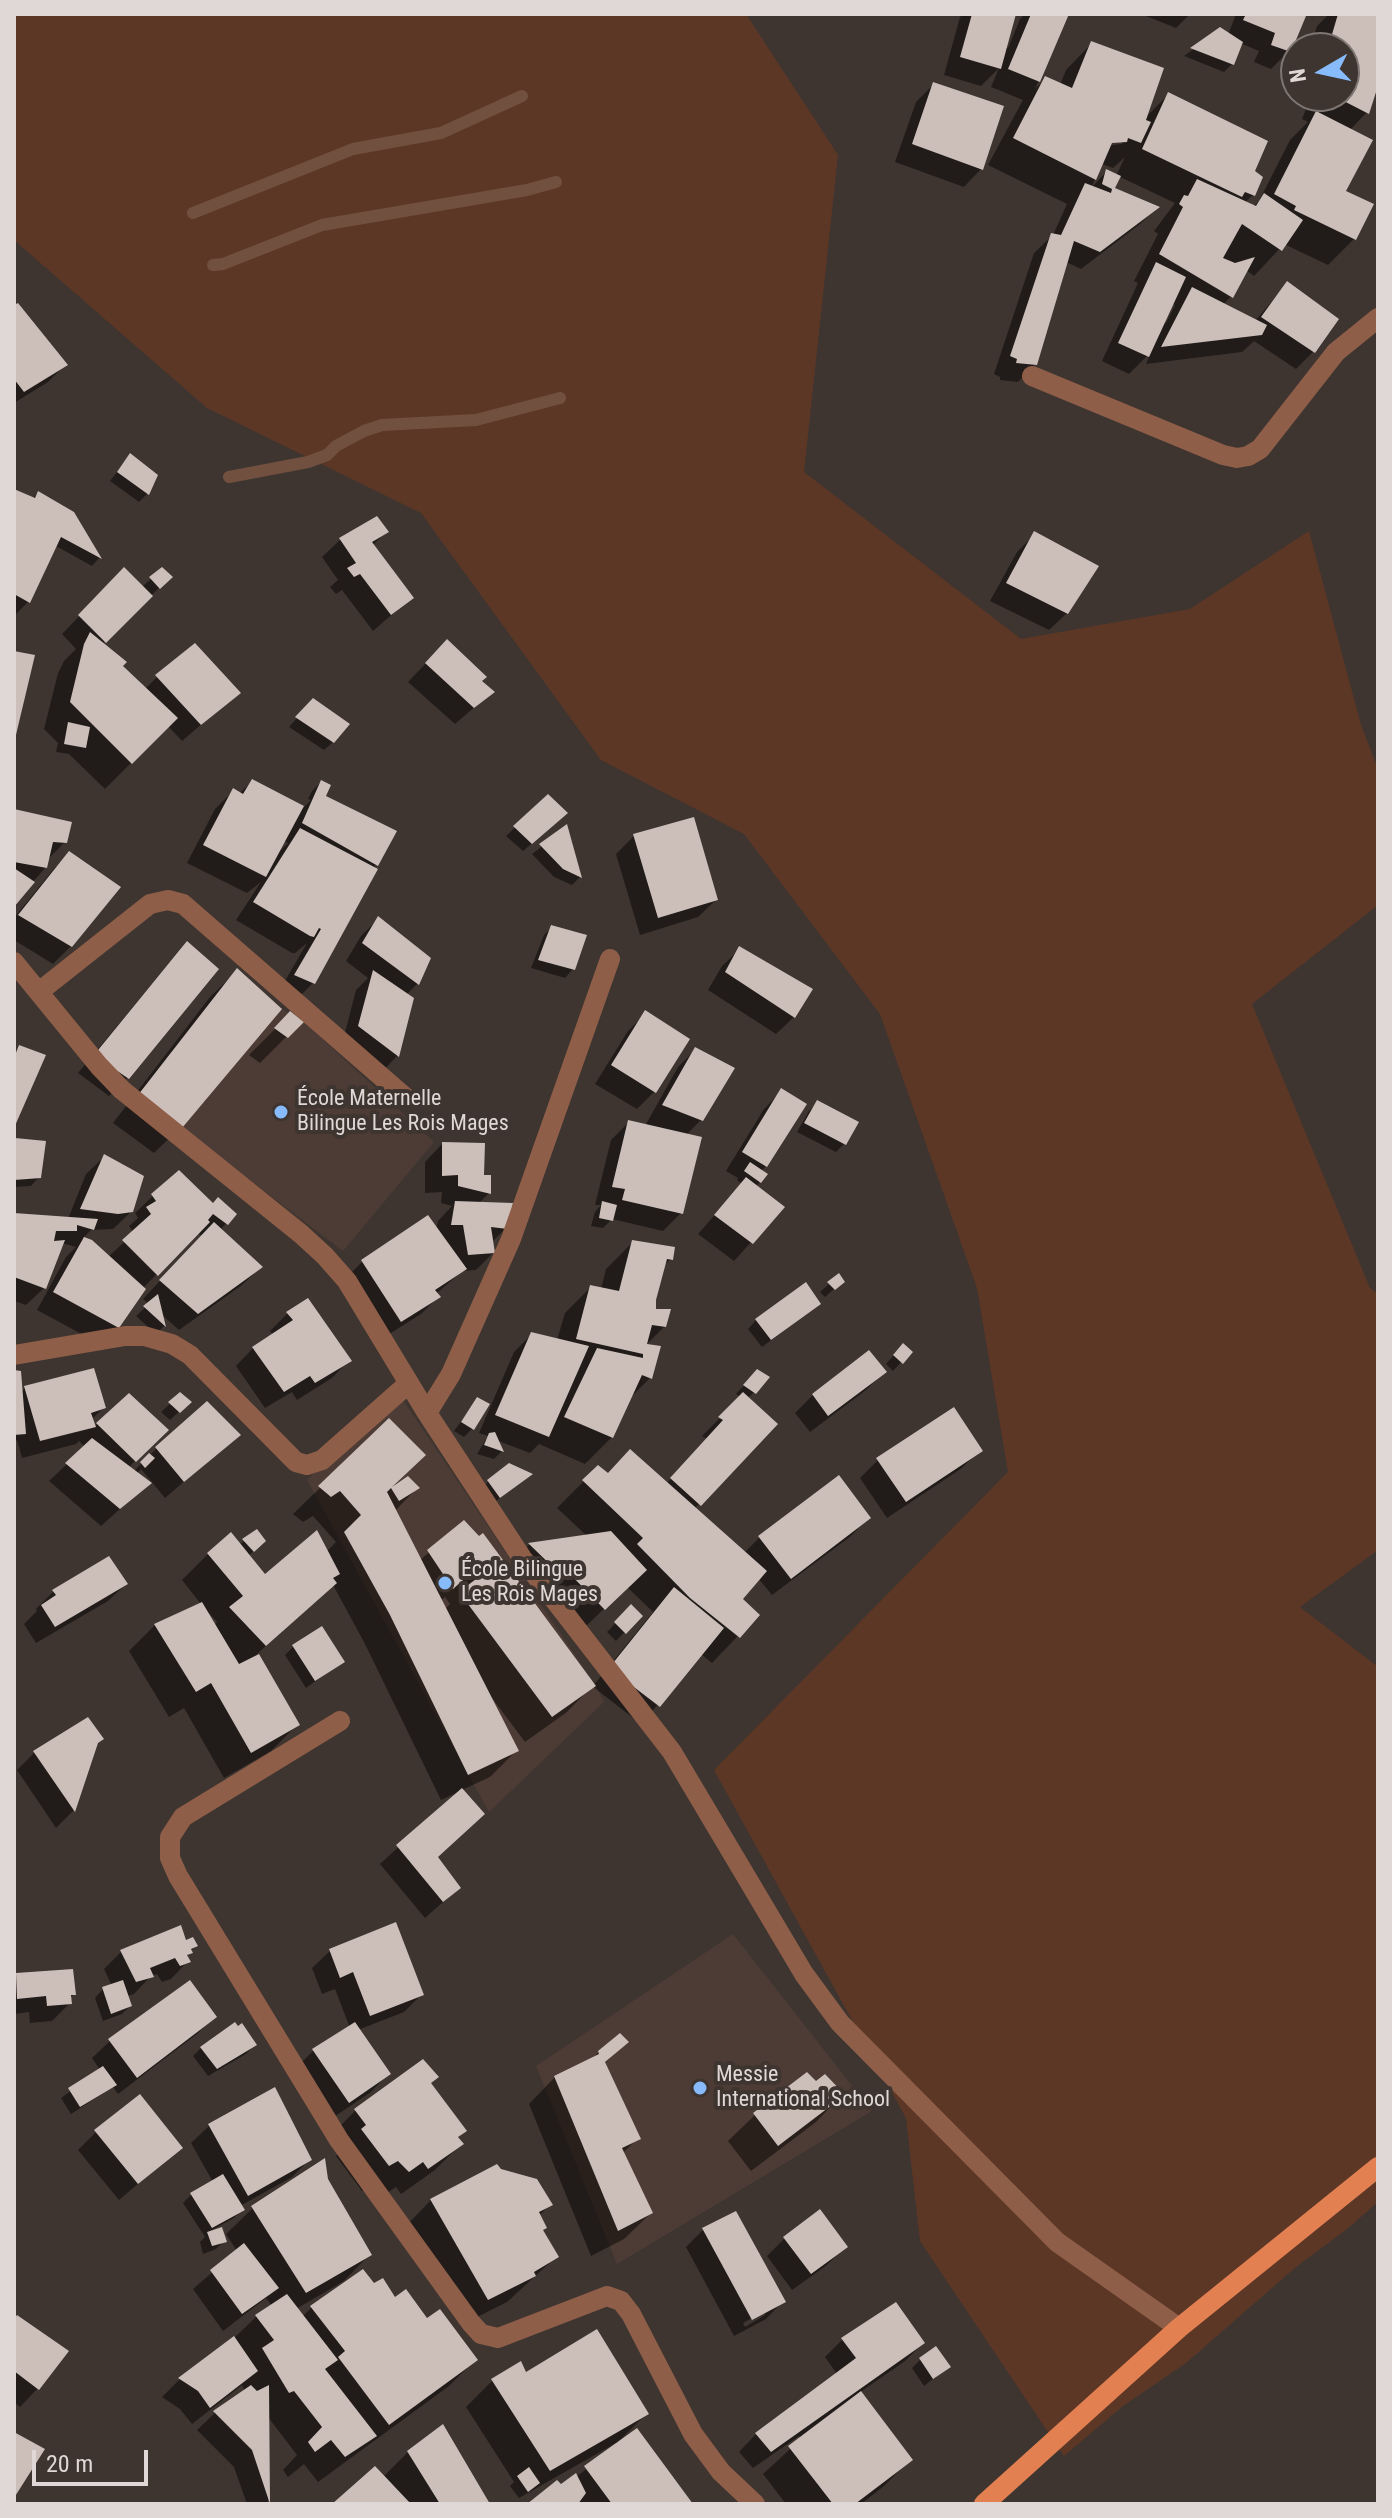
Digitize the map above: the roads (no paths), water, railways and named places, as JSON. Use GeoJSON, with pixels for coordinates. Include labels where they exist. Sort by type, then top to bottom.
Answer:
{"type":"FeatureCollection","features":[{"type":"Feature","properties":{"kind":"main road"},"geometry":{"type":"LineString","coordinates":[[984,2504],[1179,2328],[1378,2167]]}},
{"type":"Feature","properties":{"kind":"street"},"geometry":{"type":"LineString","coordinates":[[1032,376],[1223,455],[1248,456],[1260,449],[1336,352],[1378,318]]}},
{"type":"Feature","properties":{"kind":"street"},"geometry":{"type":"LineString","coordinates":[[40,991],[150,904],[168,900],[183,904],[406,1098]]}},
{"type":"Feature","properties":{"kind":"street"},"geometry":{"type":"LineString","coordinates":[[427,1413],[451,1374],[511,1239],[610,959]]}},
{"type":"Feature","properties":{"kind":"street"},"geometry":{"type":"LineString","coordinates":[[14,962],[122,1090],[325,1256],[347,1281],[427,1413],[522,1558],[672,1752],[804,1974],[840,2023],[1057,2242],[1179,2328]]}},
{"type":"Feature","properties":{"kind":"street"},"geometry":{"type":"LineString","coordinates":[[14,1355],[125,1336],[144,1336],[172,1344],[190,1355],[296,1462],[307,1465],[322,1460],[409,1383]]}},
{"type":"Feature","properties":{"kind":"street"},"geometry":{"type":"LineString","coordinates":[[340,1721],[183,1817],[170,1837],[170,1858],[178,1876],[339,2140],[481,2334],[498,2338],[607,2296],[621,2301],[631,2314],[693,2434],[721,2472],[755,2504]]}},
{"type":"Feature","properties":{"kind":"waterway"},"geometry":{"type":"LineString","coordinates":[[193,213],[353,149],[441,133],[522,96]]}},
{"type":"Feature","properties":{"kind":"waterway"},"geometry":{"type":"LineString","coordinates":[[213,265],[223,264],[322,225],[527,190],[556,182]]}},
{"type":"Feature","properties":{"kind":"waterway"},"geometry":{"type":"LineString","coordinates":[[229,477],[308,462],[327,455],[336,446],[364,431],[382,425],[476,420],[560,398]]}},
{"type":"Feature","properties":{"kind":"place","name":"École Maternelle Bilingue Les Rois Mages"},"geometry":{"type":"Point","coordinates":[281,1112]}},
{"type":"Feature","properties":{"kind":"place","name":"École Bilingue Les Rois Mages"},"geometry":{"type":"Point","coordinates":[445,1583]}},
{"type":"Feature","properties":{"kind":"place","name":"Messie International School"},"geometry":{"type":"Point","coordinates":[700,2088]}}]}
